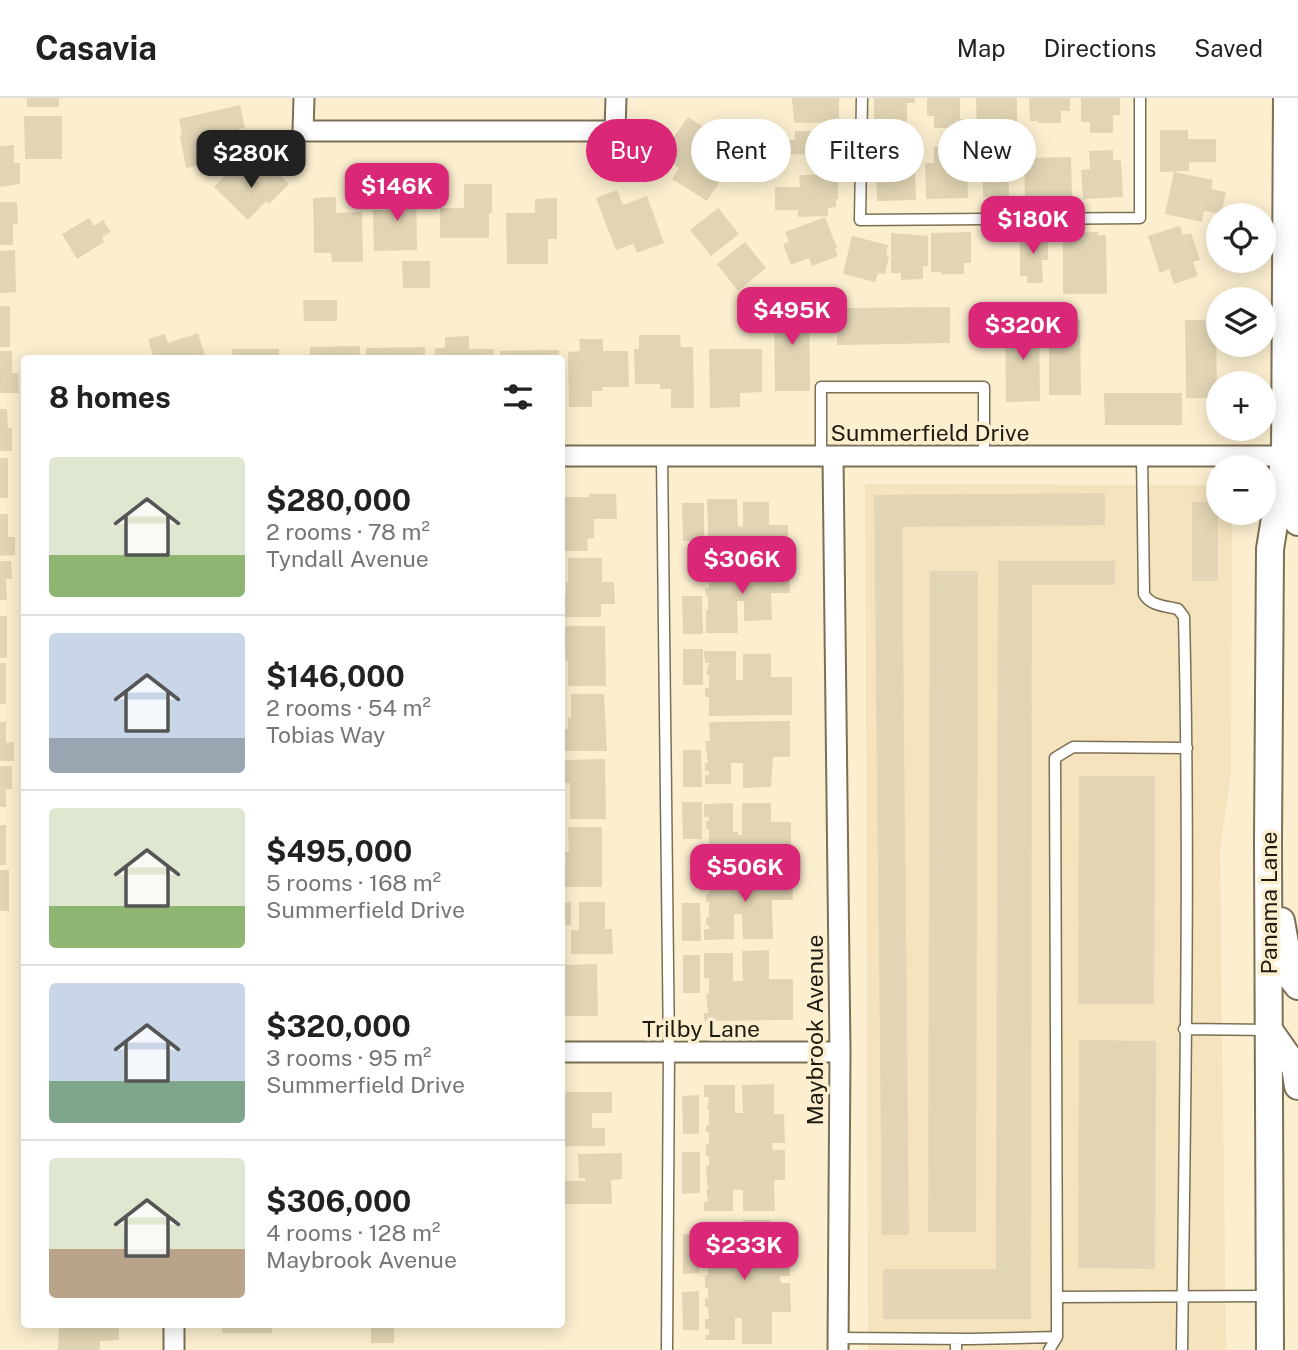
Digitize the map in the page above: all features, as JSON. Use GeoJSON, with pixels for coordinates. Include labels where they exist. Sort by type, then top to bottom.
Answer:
{"type":"FeatureCollection","features":[{"type":"Feature","properties":{"kind":"main road","name":"Panama Lane"},"geometry":{"type":"LineString","coordinates":[[1287,98],[1292,456],[1298,522]]}},
{"type":"Feature","properties":{"kind":"main road","name":"Panama Lane"},"geometry":{"type":"LineString","coordinates":[[1270,1350],[1270,549],[1292,456]]}},
{"type":"Feature","properties":{"kind":"main road"},"geometry":{"type":"LineString","coordinates":[[1268,843],[1291,977],[1298,986]]}},
{"type":"Feature","properties":{"kind":"main road"},"geometry":{"type":"LineString","coordinates":[[1269,1030],[1295,1068],[1298,1086]]}},
{"type":"Feature","properties":{"kind":"street"},"geometry":{"type":"LineString","coordinates":[[304,98],[303,131],[615,131],[615,98]]}},
{"type":"Feature","properties":{"kind":"street","name":"Summerfield Drive"},"geometry":{"type":"LineString","coordinates":[[565,456],[1292,456]]}},
{"type":"Feature","properties":{"kind":"street","name":"Maybrook Avenue"},"geometry":{"type":"LineString","coordinates":[[827,457],[840,1052],[838,1344]]}},
{"type":"Feature","properties":{"kind":"street","name":"Trilby Lane"},"geometry":{"type":"LineString","coordinates":[[565,1052],[840,1052]]}},
{"type":"Feature","properties":{"kind":"street"},"geometry":{"type":"LineString","coordinates":[[174,1328],[174,1350]]}},
{"type":"Feature","properties":{"kind":"lane"},"geometry":{"type":"LineString","coordinates":[[862,98],[860,220],[1140,218],[1140,98]]}},
{"type":"Feature","properties":{"kind":"lane"},"geometry":{"type":"LineString","coordinates":[[827,457],[821,387],[984,387],[984,457]]}},
{"type":"Feature","properties":{"kind":"lane"},"geometry":{"type":"LineString","coordinates":[[662,456],[669,1052],[667,1350]]}},
{"type":"Feature","properties":{"kind":"lane"},"geometry":{"type":"LineString","coordinates":[[1142,456],[1144,594],[1155,604],[1178,609],[1184,617],[1187,748],[1182,1350]]}},
{"type":"Feature","properties":{"kind":"lane"},"geometry":{"type":"LineString","coordinates":[[1049,1350],[1057,1336],[1055,758],[1073,747],[1187,748]]}},
{"type":"Feature","properties":{"kind":"lane"},"geometry":{"type":"LineString","coordinates":[[1184,1029],[1269,1030]]}},
{"type":"Feature","properties":{"kind":"lane"},"geometry":{"type":"LineString","coordinates":[[1057,1297],[1270,1296]]}},
{"type":"Feature","properties":{"kind":"lane"},"geometry":{"type":"LineString","coordinates":[[838,1344],[956,1345],[1057,1336]]}},
{"type":"Feature","properties":{"kind":"shaded area"},"geometry":{"type":"Polygon","coordinates":[[[865,484],[1206,485],[1206,525],[1232,525],[1231,773],[1220,849],[1226,1350],[868,1350],[865,484]]]}},
{"type":"Feature","properties":{"kind":"building"},"geometry":{"type":"Polygon","coordinates":[[[27,98],[59,98],[59,107],[27,107],[27,98]]]}},
{"type":"Feature","properties":{"kind":"building"},"geometry":{"type":"Polygon","coordinates":[[[792,98],[839,98],[839,119],[805,119],[805,123],[794,123],[792,98]]]}},
{"type":"Feature","properties":{"kind":"building"},"geometry":{"type":"Polygon","coordinates":[[[874,98],[915,98],[915,103],[907,103],[907,119],[874,119],[874,98]]]}},
{"type":"Feature","properties":{"kind":"building"},"geometry":{"type":"Polygon","coordinates":[[[927,98],[960,98],[960,119],[938,119],[938,128],[934,128],[934,116],[927,116],[927,98]]]}},
{"type":"Feature","properties":{"kind":"building"},"geometry":{"type":"Polygon","coordinates":[[[976,98],[1017,98],[1017,119],[977,119],[976,98]]]}},
{"type":"Feature","properties":{"kind":"building"},"geometry":{"type":"Polygon","coordinates":[[[1029,98],[1070,98],[1070,111],[1061,111],[1061,123],[1038,123],[1036,119],[1030,119],[1029,98]]]}},
{"type":"Feature","properties":{"kind":"building"},"geometry":{"type":"Polygon","coordinates":[[[1081,98],[1120,98],[1120,115],[1113,115],[1113,133],[1090,133],[1090,122],[1081,122],[1081,98]]]}},
{"type":"Feature","properties":{"kind":"building"},"geometry":{"type":"Polygon","coordinates":[[[240,105],[245,128],[239,129],[245,155],[186,168],[179,119],[240,105]]]}},
{"type":"Feature","properties":{"kind":"building"},"geometry":{"type":"Polygon","coordinates":[[[24,116],[62,116],[62,159],[25,159],[24,116]]]}},
{"type":"Feature","properties":{"kind":"building"},"geometry":{"type":"Polygon","coordinates":[[[688,117],[691,119],[691,182],[719,182],[707,201],[677,182],[679,168],[677,133],[688,117]]]}},
{"type":"Feature","properties":{"kind":"building"},"geometry":{"type":"Polygon","coordinates":[[[1160,130],[1188,130],[1188,139],[1216,139],[1216,162],[1189,162],[1189,171],[1160,172],[1160,130]]]}},
{"type":"Feature","properties":{"kind":"building"},"geometry":{"type":"Polygon","coordinates":[[[795,131],[805,131],[805,154],[791,155],[791,140],[795,140],[795,131]]]}},
{"type":"Feature","properties":{"kind":"building"},"geometry":{"type":"Polygon","coordinates":[[[14,145],[14,163],[20,163],[20,184],[0,187],[0,146],[14,145]]]}},
{"type":"Feature","properties":{"kind":"building"},"geometry":{"type":"Polygon","coordinates":[[[934,147],[938,147],[938,182],[968,182],[968,198],[926,199],[925,163],[934,163],[934,147]]]}},
{"type":"Feature","properties":{"kind":"building"},"geometry":{"type":"Polygon","coordinates":[[[1113,150],[1113,160],[1121,160],[1123,197],[1083,199],[1081,170],[1090,169],[1089,151],[1113,150]]]}},
{"type":"Feature","properties":{"kind":"building"},"geometry":{"type":"Polygon","coordinates":[[[1071,157],[1072,197],[1025,198],[1025,182],[1036,182],[1036,158],[1071,157]]]}},
{"type":"Feature","properties":{"kind":"building"},"geometry":{"type":"Polygon","coordinates":[[[235,165],[253,182],[269,165],[289,184],[269,204],[266,201],[248,220],[214,187],[235,165]]]}},
{"type":"Feature","properties":{"kind":"building"},"geometry":{"type":"Polygon","coordinates":[[[1174,172],[1213,180],[1211,189],[1226,192],[1224,203],[1206,203],[1202,222],[1165,214],[1174,172]]]}},
{"type":"Feature","properties":{"kind":"building"},"geometry":{"type":"Polygon","coordinates":[[[799,175],[805,175],[805,182],[838,182],[836,207],[828,208],[828,216],[798,217],[798,210],[775,210],[775,187],[800,187],[799,175]]]}},
{"type":"Feature","properties":{"kind":"building"},"geometry":{"type":"Polygon","coordinates":[[[876,182],[915,182],[916,200],[877,201],[876,182]]]}},
{"type":"Feature","properties":{"kind":"building"},"geometry":{"type":"Polygon","coordinates":[[[983,182],[1009,182],[1009,197],[983,197],[983,182]]]}},
{"type":"Feature","properties":{"kind":"building"},"geometry":{"type":"Polygon","coordinates":[[[464,184],[492,184],[489,238],[440,238],[440,208],[464,208],[464,184]]]}},
{"type":"Feature","properties":{"kind":"building"},"geometry":{"type":"Polygon","coordinates":[[[395,187],[416,187],[417,250],[374,251],[373,210],[387,210],[387,199],[395,199],[395,187]]]}},
{"type":"Feature","properties":{"kind":"building"},"geometry":{"type":"Polygon","coordinates":[[[617,190],[623,205],[647,196],[664,243],[637,253],[633,244],[616,250],[596,198],[617,190]]]}},
{"type":"Feature","properties":{"kind":"building"},"geometry":{"type":"Polygon","coordinates":[[[336,197],[336,213],[362,212],[363,262],[332,262],[331,253],[314,253],[313,198],[336,197]]]}},
{"type":"Feature","properties":{"kind":"building"},"geometry":{"type":"Polygon","coordinates":[[[557,198],[557,239],[548,239],[548,264],[507,264],[506,213],[535,213],[535,199],[557,198]]]}},
{"type":"Feature","properties":{"kind":"building"},"geometry":{"type":"Polygon","coordinates":[[[0,202],[17,202],[18,224],[13,224],[13,245],[0,245],[0,202]]]}},
{"type":"Feature","properties":{"kind":"building"},"geometry":{"type":"Polygon","coordinates":[[[718,208],[739,234],[711,256],[690,230],[718,208]]]}},
{"type":"Feature","properties":{"kind":"building"},"geometry":{"type":"Polygon","coordinates":[[[825,217],[838,256],[812,266],[809,258],[791,265],[783,244],[789,242],[785,232],[825,217]]]}},
{"type":"Feature","properties":{"kind":"building"},"geometry":{"type":"Polygon","coordinates":[[[89,218],[94,226],[103,220],[111,232],[102,237],[104,242],[77,259],[62,234],[89,218]]]}},
{"type":"Feature","properties":{"kind":"building"},"geometry":{"type":"Polygon","coordinates":[[[1180,226],[1183,235],[1191,233],[1200,260],[1193,262],[1198,276],[1174,284],[1169,269],[1160,273],[1148,236],[1180,226]]]}},
{"type":"Feature","properties":{"kind":"building"},"geometry":{"type":"Polygon","coordinates":[[[971,232],[971,263],[964,263],[964,274],[931,272],[931,233],[971,232]]]}},
{"type":"Feature","properties":{"kind":"building"},"geometry":{"type":"Polygon","coordinates":[[[1048,232],[1048,260],[1042,260],[1043,283],[1027,283],[1027,276],[1020,276],[1020,234],[1048,232]]]}},
{"type":"Feature","properties":{"kind":"building"},"geometry":{"type":"Polygon","coordinates":[[[1098,232],[1098,235],[1106,235],[1107,294],[1063,294],[1063,233],[1098,232]]]}},
{"type":"Feature","properties":{"kind":"building"},"geometry":{"type":"Polygon","coordinates":[[[891,233],[928,236],[928,266],[923,266],[923,279],[901,280],[901,273],[891,273],[891,233]]]}},
{"type":"Feature","properties":{"kind":"building"},"geometry":{"type":"Polygon","coordinates":[[[852,236],[888,245],[886,255],[889,256],[885,274],[878,273],[875,282],[843,274],[852,236]]]}},
{"type":"Feature","properties":{"kind":"building"},"geometry":{"type":"Polygon","coordinates":[[[745,242],[766,268],[738,291],[717,264],[745,242]]]}},
{"type":"Feature","properties":{"kind":"building"},"geometry":{"type":"Polygon","coordinates":[[[15,250],[16,292],[0,293],[0,251],[15,250]]]}},
{"type":"Feature","properties":{"kind":"building"},"geometry":{"type":"Polygon","coordinates":[[[402,261],[430,261],[430,288],[403,288],[402,261]]]}},
{"type":"Feature","properties":{"kind":"building"},"geometry":{"type":"Polygon","coordinates":[[[303,300],[337,300],[337,321],[304,321],[303,300]]]}},
{"type":"Feature","properties":{"kind":"building"},"geometry":{"type":"Polygon","coordinates":[[[774,304],[809,304],[810,391],[775,391],[774,304]]]}},
{"type":"Feature","properties":{"kind":"building"},"geometry":{"type":"Polygon","coordinates":[[[0,306],[10,306],[10,347],[0,347],[0,306]]]}},
{"type":"Feature","properties":{"kind":"building"},"geometry":{"type":"Polygon","coordinates":[[[950,307],[950,343],[837,345],[837,308],[950,307]]]}},
{"type":"Feature","properties":{"kind":"building"},"geometry":{"type":"Polygon","coordinates":[[[1080,320],[1081,395],[1049,395],[1049,321],[1080,320]]]}},
{"type":"Feature","properties":{"kind":"building"},"geometry":{"type":"Polygon","coordinates":[[[1185,320],[1206,320],[1206,357],[1216,357],[1217,371],[1206,371],[1206,398],[1186,398],[1185,320]]]}},
{"type":"Feature","properties":{"kind":"building"},"geometry":{"type":"Polygon","coordinates":[[[1039,321],[1040,401],[1006,402],[1005,327],[1018,327],[1018,322],[1039,321]]]}},
{"type":"Feature","properties":{"kind":"building"},"geometry":{"type":"Polygon","coordinates":[[[198,333],[205,355],[153,355],[148,339],[165,334],[168,343],[198,333]]]}},
{"type":"Feature","properties":{"kind":"building"},"geometry":{"type":"Polygon","coordinates":[[[639,335],[680,335],[681,347],[693,347],[694,408],[671,408],[671,389],[660,389],[660,384],[635,384],[634,349],[639,349],[639,335]]]}},
{"type":"Feature","properties":{"kind":"building"},"geometry":{"type":"Polygon","coordinates":[[[469,336],[469,349],[494,349],[494,355],[435,355],[435,348],[445,348],[445,337],[469,336]]]}},
{"type":"Feature","properties":{"kind":"building"},"geometry":{"type":"Polygon","coordinates":[[[579,339],[603,339],[603,351],[628,351],[629,387],[602,387],[603,391],[592,391],[592,407],[569,407],[568,352],[580,351],[579,339]]]}},
{"type":"Feature","properties":{"kind":"building"},"geometry":{"type":"Polygon","coordinates":[[[360,346],[360,355],[310,355],[310,347],[360,346]]]}},
{"type":"Feature","properties":{"kind":"building"},"geometry":{"type":"Polygon","coordinates":[[[425,347],[425,355],[366,355],[366,348],[425,347]]]}},
{"type":"Feature","properties":{"kind":"building"},"geometry":{"type":"Polygon","coordinates":[[[232,349],[279,349],[279,355],[233,355],[232,349]]]}},
{"type":"Feature","properties":{"kind":"building"},"geometry":{"type":"Polygon","coordinates":[[[709,349],[762,349],[762,392],[740,393],[740,407],[710,408],[709,349]]]}},
{"type":"Feature","properties":{"kind":"building"},"geometry":{"type":"Polygon","coordinates":[[[559,350],[559,355],[500,355],[500,351],[559,350]]]}},
{"type":"Feature","properties":{"kind":"building"},"geometry":{"type":"Polygon","coordinates":[[[0,351],[12,351],[12,373],[18,373],[19,393],[0,393],[0,351]]]}},
{"type":"Feature","properties":{"kind":"building"},"geometry":{"type":"Polygon","coordinates":[[[1104,393],[1182,393],[1182,425],[1105,425],[1104,393]]]}},
{"type":"Feature","properties":{"kind":"building"},"geometry":{"type":"Polygon","coordinates":[[[0,409],[7,409],[8,428],[12,428],[12,451],[0,451],[0,409]]]}},
{"type":"Feature","properties":{"kind":"building"},"geometry":{"type":"Polygon","coordinates":[[[0,458],[8,458],[8,498],[0,498],[0,458]]]}},
{"type":"Feature","properties":{"kind":"building"},"geometry":{"type":"Polygon","coordinates":[[[1105,493],[1105,525],[902,527],[909,1235],[882,1235],[874,495],[1105,493]]]}},
{"type":"Feature","properties":{"kind":"building"},"geometry":{"type":"Polygon","coordinates":[[[589,494],[616,494],[617,519],[594,519],[594,538],[587,539],[588,551],[565,551],[565,497],[589,497],[589,494]]]}},
{"type":"Feature","properties":{"kind":"building"},"geometry":{"type":"Polygon","coordinates":[[[707,499],[737,499],[738,527],[743,526],[743,502],[769,502],[769,525],[788,525],[789,561],[709,561],[707,499]]]}},
{"type":"Feature","properties":{"kind":"building"},"geometry":{"type":"Polygon","coordinates":[[[1192,502],[1206,502],[1206,525],[1218,525],[1218,581],[1192,581],[1192,502]]]}},
{"type":"Feature","properties":{"kind":"building"},"geometry":{"type":"Polygon","coordinates":[[[682,503],[704,503],[704,540],[683,541],[682,503]]]}},
{"type":"Feature","properties":{"kind":"building"},"geometry":{"type":"Polygon","coordinates":[[[0,514],[8,514],[8,537],[15,537],[15,555],[0,556],[0,514]]]}},
{"type":"Feature","properties":{"kind":"building"},"geometry":{"type":"Polygon","coordinates":[[[568,558],[602,558],[602,582],[614,582],[615,604],[601,604],[601,617],[565,617],[568,558]]]}},
{"type":"Feature","properties":{"kind":"building"},"geometry":{"type":"Polygon","coordinates":[[[0,561],[11,561],[12,579],[6,579],[7,600],[0,600],[0,561]]]}},
{"type":"Feature","properties":{"kind":"building"},"geometry":{"type":"Polygon","coordinates":[[[998,561],[1115,561],[1115,585],[1032,585],[1031,1319],[883,1319],[883,1269],[996,1269],[998,561]]]}},
{"type":"Feature","properties":{"kind":"building"},"geometry":{"type":"Polygon","coordinates":[[[709,568],[789,568],[790,593],[771,593],[772,620],[744,621],[744,601],[737,601],[738,633],[706,633],[708,596],[705,588],[709,588],[709,568]]]}},
{"type":"Feature","properties":{"kind":"building"},"geometry":{"type":"Polygon","coordinates":[[[930,571],[978,571],[976,1232],[928,1232],[930,571]]]}},
{"type":"Feature","properties":{"kind":"building"},"geometry":{"type":"Polygon","coordinates":[[[682,596],[702,596],[703,634],[683,634],[682,596]]]}},
{"type":"Feature","properties":{"kind":"building"},"geometry":{"type":"Polygon","coordinates":[[[0,616],[7,616],[7,658],[0,658],[0,616]]]}},
{"type":"Feature","properties":{"kind":"building"},"geometry":{"type":"Polygon","coordinates":[[[565,626],[605,626],[606,686],[568,686],[565,626]]]}},
{"type":"Feature","properties":{"kind":"building"},"geometry":{"type":"Polygon","coordinates":[[[683,649],[703,649],[703,685],[683,685],[683,649]]]}},
{"type":"Feature","properties":{"kind":"building"},"geometry":{"type":"Polygon","coordinates":[[[704,651],[736,651],[736,680],[743,680],[743,654],[771,654],[771,677],[792,677],[792,715],[709,716],[709,697],[705,697],[705,688],[709,688],[709,675],[706,675],[709,663],[705,663],[704,651]]]}},
{"type":"Feature","properties":{"kind":"building"},"geometry":{"type":"Polygon","coordinates":[[[0,663],[6,663],[6,704],[0,704],[0,663]]]}},
{"type":"Feature","properties":{"kind":"building"},"geometry":{"type":"Polygon","coordinates":[[[571,694],[604,694],[607,751],[565,751],[565,729],[568,729],[568,718],[571,718],[571,694]]]}},
{"type":"Feature","properties":{"kind":"building"},"geometry":{"type":"Polygon","coordinates":[[[790,721],[790,757],[773,757],[771,787],[743,788],[743,763],[731,763],[731,784],[705,784],[705,775],[709,775],[709,771],[705,771],[705,763],[708,763],[705,741],[710,741],[709,722],[790,721]]]}},
{"type":"Feature","properties":{"kind":"building"},"geometry":{"type":"Polygon","coordinates":[[[0,722],[6,722],[6,743],[14,742],[14,761],[0,761],[0,722]]]}},
{"type":"Feature","properties":{"kind":"building"},"geometry":{"type":"Polygon","coordinates":[[[683,750],[701,750],[702,787],[683,787],[683,750]]]}},
{"type":"Feature","properties":{"kind":"building"},"geometry":{"type":"Polygon","coordinates":[[[605,759],[606,819],[570,819],[570,783],[565,783],[565,760],[605,759]]]}},
{"type":"Feature","properties":{"kind":"building"},"geometry":{"type":"Polygon","coordinates":[[[0,766],[12,766],[12,789],[6,789],[6,807],[0,807],[0,766]]]}},
{"type":"Feature","properties":{"kind":"building"},"geometry":{"type":"Polygon","coordinates":[[[1079,776],[1155,776],[1154,1004],[1078,1004],[1079,776]]]}},
{"type":"Feature","properties":{"kind":"building"},"geometry":{"type":"Polygon","coordinates":[[[682,802],[702,802],[702,839],[683,839],[682,802]]]}},
{"type":"Feature","properties":{"kind":"building"},"geometry":{"type":"Polygon","coordinates":[[[733,803],[733,832],[738,832],[738,835],[742,835],[742,803],[771,803],[771,822],[791,822],[791,870],[705,871],[705,866],[709,866],[706,844],[709,844],[709,829],[706,829],[706,821],[709,821],[709,817],[704,817],[704,804],[733,803]]]}},
{"type":"Feature","properties":{"kind":"building"},"geometry":{"type":"Polygon","coordinates":[[[0,825],[6,825],[6,865],[0,865],[0,825]]]}},
{"type":"Feature","properties":{"kind":"building"},"geometry":{"type":"Polygon","coordinates":[[[568,827],[602,827],[602,887],[565,887],[565,852],[569,852],[568,827]]]}},
{"type":"Feature","properties":{"kind":"building"},"geometry":{"type":"Polygon","coordinates":[[[0,870],[9,870],[9,911],[0,911],[0,870]]]}},
{"type":"Feature","properties":{"kind":"building"},"geometry":{"type":"Polygon","coordinates":[[[792,874],[793,900],[772,900],[773,939],[743,939],[742,914],[734,914],[734,939],[704,940],[704,929],[709,929],[709,925],[706,925],[709,902],[706,902],[706,894],[709,894],[709,875],[792,874]]]}},
{"type":"Feature","properties":{"kind":"building"},"geometry":{"type":"Polygon","coordinates":[[[571,902],[571,925],[565,925],[565,903],[571,902]]]}},
{"type":"Feature","properties":{"kind":"building"},"geometry":{"type":"Polygon","coordinates":[[[579,902],[605,902],[605,929],[612,929],[613,954],[571,954],[571,930],[579,930],[579,902]]]}},
{"type":"Feature","properties":{"kind":"building"},"geometry":{"type":"Polygon","coordinates":[[[682,903],[700,903],[701,941],[682,941],[682,903]]]}},
{"type":"Feature","properties":{"kind":"building"},"geometry":{"type":"Polygon","coordinates":[[[769,950],[769,979],[793,979],[793,1020],[704,1021],[704,1013],[708,1013],[706,994],[709,994],[709,978],[704,978],[704,953],[733,953],[733,981],[743,981],[742,951],[769,950]]]}},
{"type":"Feature","properties":{"kind":"building"},"geometry":{"type":"Polygon","coordinates":[[[683,955],[700,955],[700,993],[683,993],[683,955]]]}},
{"type":"Feature","properties":{"kind":"building"},"geometry":{"type":"Polygon","coordinates":[[[597,964],[598,1016],[565,1016],[565,965],[597,964]]]}},
{"type":"Feature","properties":{"kind":"building"},"geometry":{"type":"Polygon","coordinates":[[[1079,1040],[1156,1041],[1155,1269],[1078,1268],[1079,1040]]]}},
{"type":"Feature","properties":{"kind":"building"},"geometry":{"type":"Polygon","coordinates":[[[774,1084],[774,1114],[784,1114],[785,1143],[772,1143],[773,1150],[785,1150],[785,1180],[774,1180],[775,1211],[743,1211],[743,1190],[733,1190],[733,1211],[704,1211],[704,1202],[708,1201],[706,1166],[709,1166],[709,1156],[706,1156],[706,1144],[709,1144],[709,1132],[706,1132],[706,1125],[709,1125],[709,1097],[704,1097],[704,1085],[735,1085],[735,1113],[743,1113],[742,1085],[774,1084]]]}},
{"type":"Feature","properties":{"kind":"building"},"geometry":{"type":"Polygon","coordinates":[[[566,1092],[612,1092],[612,1113],[592,1113],[592,1128],[605,1128],[605,1146],[565,1146],[566,1092]]]}},
{"type":"Feature","properties":{"kind":"building"},"geometry":{"type":"Polygon","coordinates":[[[699,1095],[699,1134],[683,1134],[682,1096],[699,1095]]]}},
{"type":"Feature","properties":{"kind":"building"},"geometry":{"type":"Polygon","coordinates":[[[682,1152],[700,1152],[700,1193],[682,1194],[682,1152]]]}},
{"type":"Feature","properties":{"kind":"building"},"geometry":{"type":"Polygon","coordinates":[[[622,1153],[622,1179],[611,1180],[612,1204],[565,1204],[565,1181],[585,1181],[585,1178],[579,1178],[578,1154],[622,1153]]]}},
{"type":"Feature","properties":{"kind":"building"},"geometry":{"type":"Polygon","coordinates":[[[743,1220],[770,1220],[770,1254],[790,1254],[790,1276],[780,1276],[781,1283],[790,1283],[791,1312],[772,1312],[772,1344],[742,1344],[742,1318],[735,1318],[735,1340],[706,1340],[705,1335],[709,1335],[709,1329],[705,1329],[705,1319],[709,1319],[708,1307],[705,1307],[705,1298],[708,1298],[705,1275],[708,1275],[708,1263],[704,1263],[704,1254],[708,1254],[708,1243],[704,1243],[704,1234],[707,1234],[704,1222],[735,1222],[735,1245],[743,1245],[743,1220]]]}},
{"type":"Feature","properties":{"kind":"building"},"geometry":{"type":"Polygon","coordinates":[[[683,1234],[699,1234],[699,1273],[683,1274],[683,1234]]]}},
{"type":"Feature","properties":{"kind":"building"},"geometry":{"type":"Polygon","coordinates":[[[699,1291],[699,1330],[683,1330],[682,1292],[699,1291]]]}},
{"type":"Feature","properties":{"kind":"building"},"geometry":{"type":"Polygon","coordinates":[[[59,1328],[119,1328],[119,1340],[100,1341],[100,1350],[58,1350],[59,1328]]]}},
{"type":"Feature","properties":{"kind":"building"},"geometry":{"type":"Polygon","coordinates":[[[222,1328],[272,1328],[272,1333],[222,1333],[222,1328]]]}},
{"type":"Feature","properties":{"kind":"building"},"geometry":{"type":"Polygon","coordinates":[[[371,1328],[394,1328],[394,1343],[371,1343],[371,1328]]]}}]}
